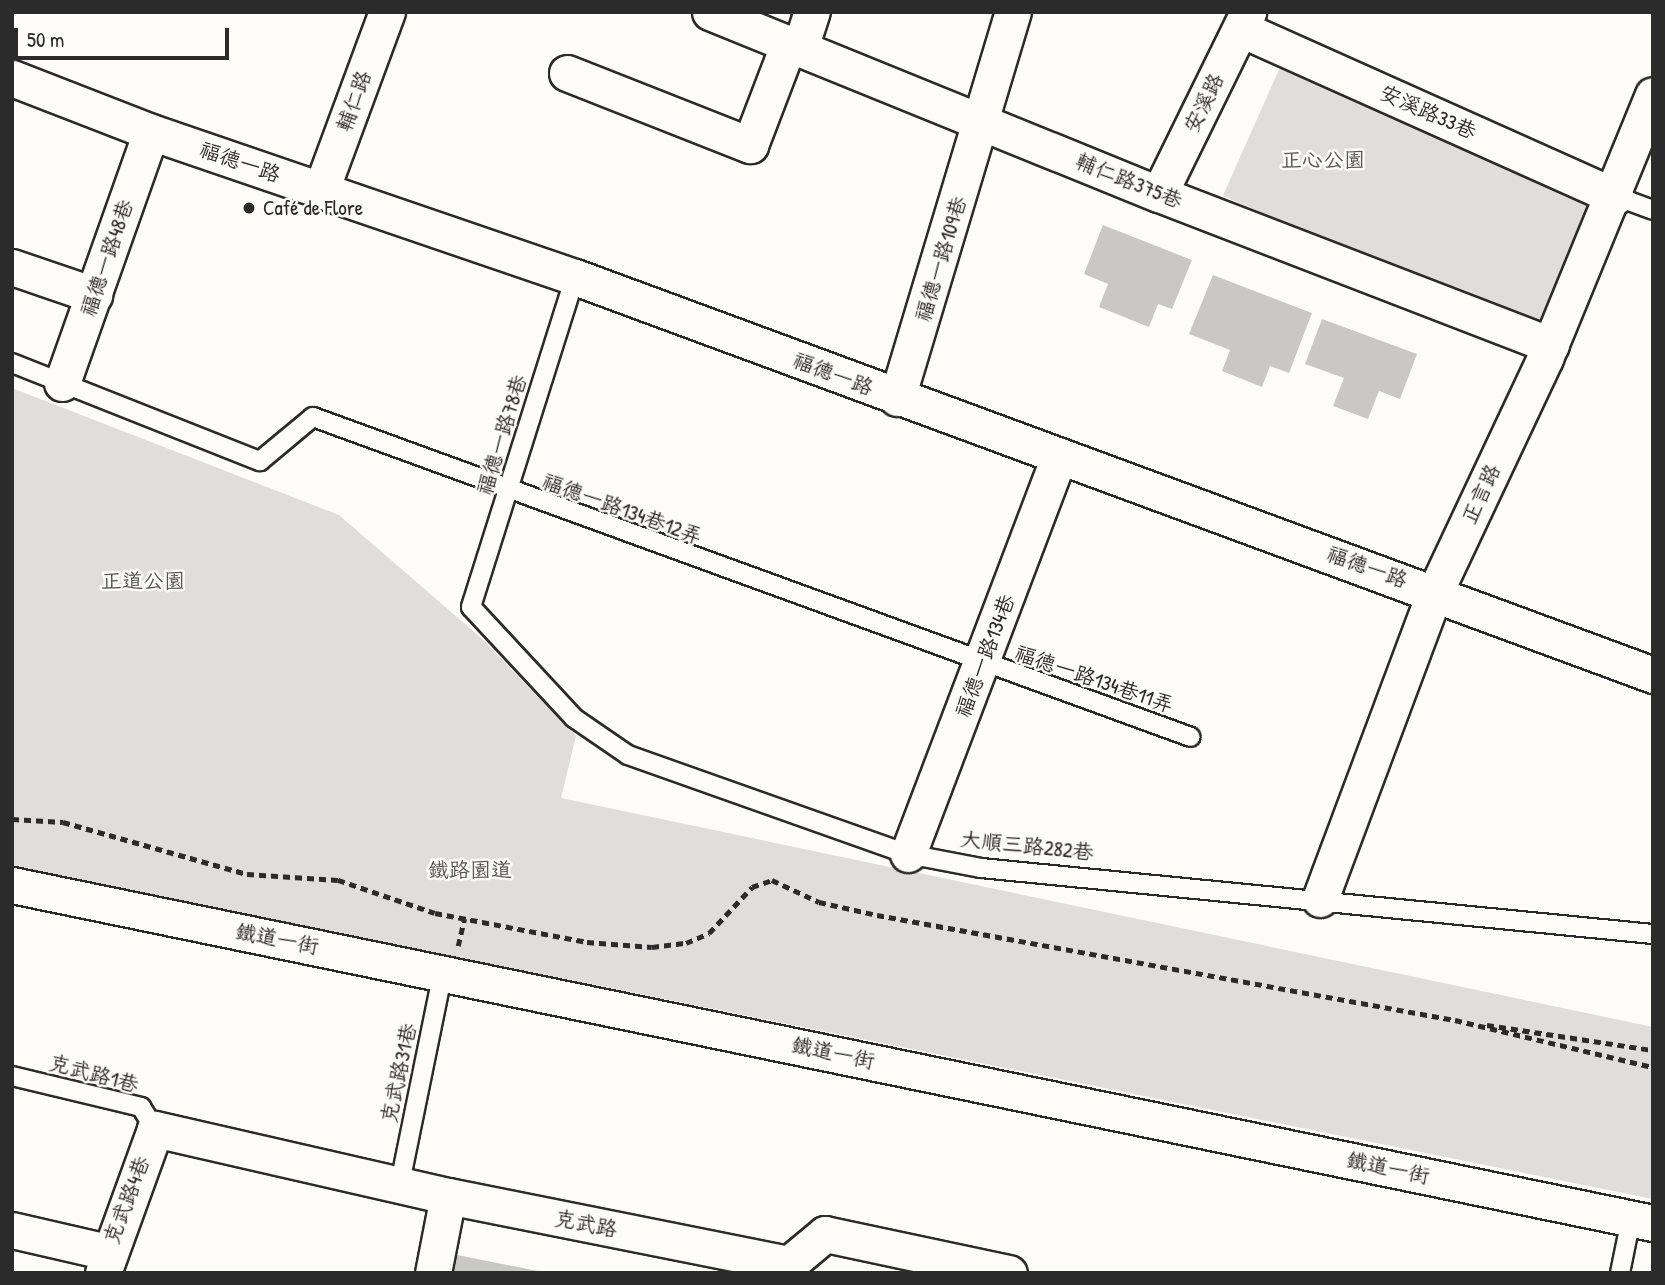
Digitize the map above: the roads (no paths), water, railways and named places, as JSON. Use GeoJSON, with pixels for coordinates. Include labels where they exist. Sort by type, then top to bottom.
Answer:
{"type":"FeatureCollection","features":[{"type":"Feature","properties":{"kind":"street","name":"輔仁路"},"geometry":{"type":"LineString","coordinates":[[321,190],[387,12]]}},
{"type":"Feature","properties":{"kind":"street","name":"輔仁路375巷"},"geometry":{"type":"LineString","coordinates":[[710,12],[984,120],[1159,194],[1551,345]]}},
{"type":"Feature","properties":{"kind":"street"},"geometry":{"type":"LineString","coordinates":[[567,73],[750,145],[795,44],[813,12]]}},
{"type":"Feature","properties":{"kind":"street","name":"福德一路109巷"},"geometry":{"type":"LineString","coordinates":[[897,398],[984,120],[1013,12]]}},
{"type":"Feature","properties":{"kind":"street","name":"安溪路"},"geometry":{"type":"LineString","coordinates":[[1159,194],[1244,21]]}},
{"type":"Feature","properties":{"kind":"street","name":"安溪路33巷"},"geometry":{"type":"LineString","coordinates":[[1244,21],[1615,196]]}},
{"type":"Feature","properties":{"kind":"street","name":"福德一路"},"geometry":{"type":"LineString","coordinates":[[12,78],[152,132],[575,277],[897,398],[1435,592],[1653,675]]}},
{"type":"Feature","properties":{"kind":"street","name":"正言路"},"geometry":{"type":"LineString","coordinates":[[1320,899],[1435,592],[1551,345],[1615,196],[1653,94]]}},
{"type":"Feature","properties":{"kind":"street","name":"福德一路48巷"},"geometry":{"type":"LineString","coordinates":[[62,383],[152,132]]}},
{"type":"Feature","properties":{"kind":"street"},"geometry":{"type":"LineString","coordinates":[[12,267],[94,295]]}},
{"type":"Feature","properties":{"kind":"street","name":"福德一路134巷"},"geometry":{"type":"LineString","coordinates":[[908,854],[983,664],[1059,456]]}},
{"type":"Feature","properties":{"kind":"street","name":"鐵道一街"},"geometry":{"type":"LineString","coordinates":[[12,885],[450,961],[1642,1221]]}},
{"type":"Feature","properties":{"kind":"street","name":"克武路"},"geometry":{"type":"LineString","coordinates":[[155,1129],[448,1196],[788,1268],[825,1234],[1001,1272]]}},
{"type":"Feature","properties":{"kind":"street","name":"克武路4巷"},"geometry":{"type":"LineString","coordinates":[[105,1262],[155,1129]]}},
{"type":"Feature","properties":{"kind":"street"},"geometry":{"type":"LineString","coordinates":[[433,1273],[448,1196]]}},
{"type":"Feature","properties":{"kind":"street"},"geometry":{"type":"LineString","coordinates":[[12,1230],[105,1262]]}},
{"type":"Feature","properties":{"kind":"lane"},"geometry":{"type":"LineString","coordinates":[[1615,196],[1653,209]]}},
{"type":"Feature","properties":{"kind":"lane","name":"福德一路78巷"},"geometry":{"type":"LineString","coordinates":[[471,607],[575,277]]}},
{"type":"Feature","properties":{"kind":"lane"},"geometry":{"type":"LineString","coordinates":[[12,363],[62,383]]}},
{"type":"Feature","properties":{"kind":"lane","name":"福德一路134巷12弄"},"geometry":{"type":"LineString","coordinates":[[62,383],[260,461],[313,417],[509,492],[983,664]]}},
{"type":"Feature","properties":{"kind":"lane","name":"大順三路282巷"},"geometry":{"type":"LineString","coordinates":[[471,607],[574,718],[628,755],[908,854],[981,868],[1320,899],[1653,934]]}},
{"type":"Feature","properties":{"kind":"lane","name":"福德一路134巷11弄"},"geometry":{"type":"LineString","coordinates":[[983,664],[1191,737]]}},
{"type":"Feature","properties":{"kind":"lane","name":"克武路31巷"},"geometry":{"type":"LineString","coordinates":[[400,1183],[450,961]]}},
{"type":"Feature","properties":{"kind":"lane","name":"克武路1巷"},"geometry":{"type":"LineString","coordinates":[[12,1076],[141,1107],[155,1129]]}},
{"type":"Feature","properties":{"kind":"lane"},"geometry":{"type":"LineString","coordinates":[[1620,1273],[1642,1221]]}},
{"type":"Feature","properties":{"kind":"place","name":"Café de Flore"},"geometry":{"type":"Point","coordinates":[249,208]}},
{"type":"Feature","properties":{"kind":"park label","name":"正心公園"},"geometry":{"type":"Point","coordinates":[1323,160]}},
{"type":"Feature","properties":{"kind":"park label","name":"正道公園"},"geometry":{"type":"Point","coordinates":[143,581]}},
{"type":"Feature","properties":{"kind":"park label","name":"鐵路園道"},"geometry":{"type":"Point","coordinates":[470,870]}}]}
